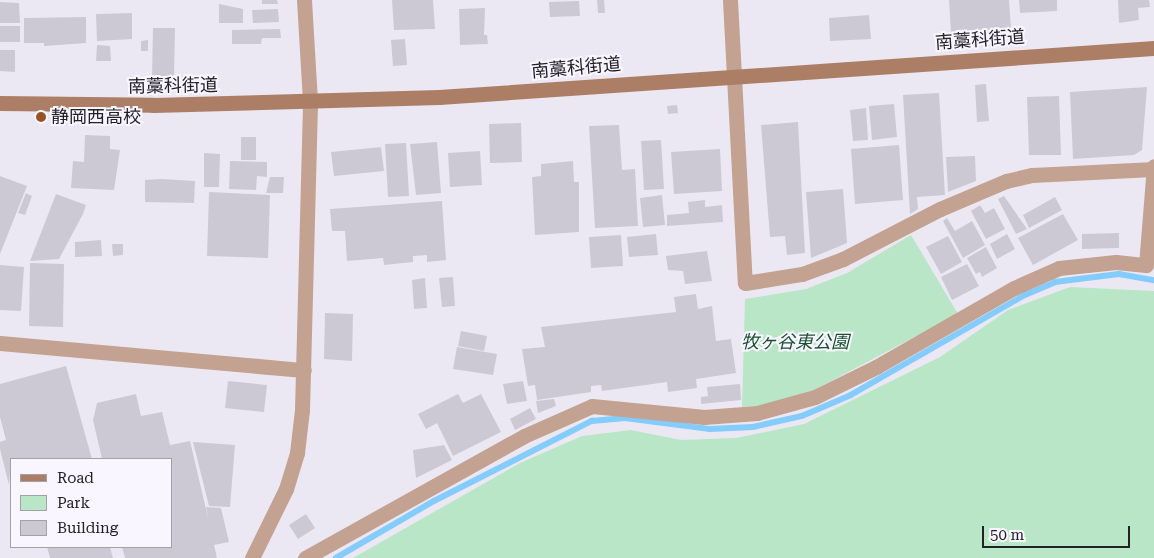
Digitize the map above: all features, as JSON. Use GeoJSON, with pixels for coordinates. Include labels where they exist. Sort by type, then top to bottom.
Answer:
{"type":"FeatureCollection","features":[{"type":"Feature","properties":{"kind":"main road","name":"南藁科街道"},"geometry":{"type":"LineString","coordinates":[[0,103],[310,102],[439,97],[733,74],[1154,48]]}},
{"type":"Feature","properties":{"kind":"street"},"geometry":{"type":"LineString","coordinates":[[252,558],[275,516],[297,453],[304,370],[310,102],[304,0]]}},
{"type":"Feature","properties":{"kind":"street"},"geometry":{"type":"LineString","coordinates":[[305,558],[531,432],[592,406],[704,417],[757,413],[815,397],[876,367],[1014,288],[1059,268],[1116,262],[1146,265],[1154,167],[1032,175],[1006,181],[940,209],[843,259],[802,274],[745,283],[730,0]]}},
{"type":"Feature","properties":{"kind":"street"},"geometry":{"type":"LineString","coordinates":[[0,343],[304,370]]}},
{"type":"Feature","properties":{"kind":"green space","name":"牧ヶ谷東公園"},"geometry":{"type":"Polygon","coordinates":[[[911,235],[958,314],[814,390],[767,405],[742,407],[745,299],[806,289],[847,273],[911,235]]]}},
{"type":"Feature","properties":{"kind":"green space"},"geometry":{"type":"Polygon","coordinates":[[[1070,287],[1154,291],[1154,558],[353,558],[520,463],[582,436],[631,430],[681,440],[736,438],[804,424],[940,357],[1008,310],[1070,287]]]}},
{"type":"Feature","properties":{"kind":"building"},"geometry":{"type":"Polygon","coordinates":[[[262,0],[277,0],[278,4],[262,4],[262,0]]]}},
{"type":"Feature","properties":{"kind":"building"},"geometry":{"type":"Polygon","coordinates":[[[392,0],[433,0],[435,29],[394,30],[392,0]]]}},
{"type":"Feature","properties":{"kind":"building"},"geometry":{"type":"Polygon","coordinates":[[[597,0],[604,0],[605,13],[598,13],[597,0]]]}},
{"type":"Feature","properties":{"kind":"building"},"geometry":{"type":"Polygon","coordinates":[[[949,0],[1009,0],[1011,28],[951,32],[949,0]]]}},
{"type":"Feature","properties":{"kind":"building"},"geometry":{"type":"Polygon","coordinates":[[[1019,0],[1057,0],[1057,11],[1020,13],[1019,0]]]}},
{"type":"Feature","properties":{"kind":"building"},"geometry":{"type":"Polygon","coordinates":[[[1118,0],[1149,0],[1150,7],[1138,8],[1139,20],[1119,23],[1118,0]]]}},
{"type":"Feature","properties":{"kind":"building"},"geometry":{"type":"Polygon","coordinates":[[[579,1],[580,16],[550,17],[549,2],[579,1]]]}},
{"type":"Feature","properties":{"kind":"building"},"geometry":{"type":"Polygon","coordinates":[[[0,2],[19,3],[20,23],[0,23],[0,2]]]}},
{"type":"Feature","properties":{"kind":"building"},"geometry":{"type":"Polygon","coordinates":[[[219,4],[243,9],[243,23],[219,23],[219,4]]]}},
{"type":"Feature","properties":{"kind":"building"},"geometry":{"type":"Polygon","coordinates":[[[485,8],[484,35],[487,35],[488,44],[460,45],[459,9],[485,8]]]}},
{"type":"Feature","properties":{"kind":"building"},"geometry":{"type":"Polygon","coordinates":[[[278,9],[279,22],[253,23],[252,10],[278,9]]]}},
{"type":"Feature","properties":{"kind":"building"},"geometry":{"type":"Polygon","coordinates":[[[132,13],[132,39],[97,41],[96,14],[132,13]]]}},
{"type":"Feature","properties":{"kind":"building"},"geometry":{"type":"Polygon","coordinates":[[[869,15],[871,39],[830,41],[829,18],[869,15]]]}},
{"type":"Feature","properties":{"kind":"building"},"geometry":{"type":"Polygon","coordinates":[[[86,17],[86,43],[44,46],[44,43],[24,43],[24,18],[86,17]]]}},
{"type":"Feature","properties":{"kind":"building"},"geometry":{"type":"Polygon","coordinates":[[[0,26],[20,26],[20,42],[0,42],[0,26]]]}},
{"type":"Feature","properties":{"kind":"building"},"geometry":{"type":"Polygon","coordinates":[[[153,28],[175,28],[174,76],[152,76],[153,28]]]}},
{"type":"Feature","properties":{"kind":"building"},"geometry":{"type":"Polygon","coordinates":[[[280,29],[281,38],[262,38],[261,44],[232,44],[232,30],[280,29]]]}},
{"type":"Feature","properties":{"kind":"building"},"geometry":{"type":"Polygon","coordinates":[[[405,39],[407,65],[393,66],[391,40],[405,39]]]}},
{"type":"Feature","properties":{"kind":"building"},"geometry":{"type":"Polygon","coordinates":[[[148,40],[148,51],[141,51],[141,41],[148,40]]]}},
{"type":"Feature","properties":{"kind":"building"},"geometry":{"type":"Polygon","coordinates":[[[97,45],[110,46],[111,61],[96,61],[97,45]]]}},
{"type":"Feature","properties":{"kind":"building"},"geometry":{"type":"Polygon","coordinates":[[[0,50],[15,50],[15,72],[0,71],[0,50]]]}},
{"type":"Feature","properties":{"kind":"building"},"geometry":{"type":"Polygon","coordinates":[[[986,84],[989,121],[977,122],[975,85],[986,84]]]}},
{"type":"Feature","properties":{"kind":"building"},"geometry":{"type":"Polygon","coordinates":[[[1147,87],[1142,150],[1134,155],[1073,159],[1070,92],[1147,87]]]}},
{"type":"Feature","properties":{"kind":"building"},"geometry":{"type":"Polygon","coordinates":[[[939,93],[945,195],[917,197],[918,209],[910,214],[903,95],[939,93]]]}},
{"type":"Feature","properties":{"kind":"building"},"geometry":{"type":"Polygon","coordinates":[[[1059,96],[1061,155],[1029,155],[1027,97],[1059,96]]]}},
{"type":"Feature","properties":{"kind":"building"},"geometry":{"type":"Polygon","coordinates":[[[894,104],[897,137],[872,140],[869,106],[894,104]]]}},
{"type":"Feature","properties":{"kind":"building"},"geometry":{"type":"Polygon","coordinates":[[[677,105],[678,113],[668,114],[667,106],[677,105]]]}},
{"type":"Feature","properties":{"kind":"building"},"geometry":{"type":"Polygon","coordinates":[[[866,108],[868,140],[853,141],[850,110],[866,108]]]}},
{"type":"Feature","properties":{"kind":"building"},"geometry":{"type":"Polygon","coordinates":[[[798,122],[805,253],[787,255],[785,236],[770,237],[761,125],[798,122]]]}},
{"type":"Feature","properties":{"kind":"building"},"geometry":{"type":"Polygon","coordinates":[[[521,123],[522,162],[490,163],[489,124],[521,123]]]}},
{"type":"Feature","properties":{"kind":"building"},"geometry":{"type":"Polygon","coordinates":[[[619,125],[622,170],[635,169],[638,226],[595,228],[589,126],[619,125]]]}},
{"type":"Feature","properties":{"kind":"building"},"geometry":{"type":"Polygon","coordinates":[[[85,135],[110,136],[110,149],[120,150],[114,190],[71,188],[73,161],[84,162],[85,135]]]}},
{"type":"Feature","properties":{"kind":"building"},"geometry":{"type":"Polygon","coordinates":[[[241,137],[256,137],[256,160],[241,160],[241,137]]]}},
{"type":"Feature","properties":{"kind":"building"},"geometry":{"type":"Polygon","coordinates":[[[661,140],[664,189],[644,190],[641,141],[661,140]]]}},
{"type":"Feature","properties":{"kind":"building"},"geometry":{"type":"Polygon","coordinates":[[[437,142],[441,193],[416,195],[410,144],[437,142]]]}},
{"type":"Feature","properties":{"kind":"building"},"geometry":{"type":"Polygon","coordinates":[[[406,143],[409,196],[388,197],[385,144],[406,143]]]}},
{"type":"Feature","properties":{"kind":"building"},"geometry":{"type":"Polygon","coordinates":[[[899,145],[903,200],[855,204],[851,149],[899,145]]]}},
{"type":"Feature","properties":{"kind":"building"},"geometry":{"type":"Polygon","coordinates":[[[381,147],[384,171],[334,176],[331,152],[381,147]]]}},
{"type":"Feature","properties":{"kind":"building"},"geometry":{"type":"Polygon","coordinates":[[[720,149],[722,191],[674,194],[671,152],[720,149]]]}},
{"type":"Feature","properties":{"kind":"building"},"geometry":{"type":"Polygon","coordinates":[[[480,151],[482,185],[450,187],[448,153],[480,151]]]}},
{"type":"Feature","properties":{"kind":"building"},"geometry":{"type":"Polygon","coordinates":[[[204,153],[220,154],[219,187],[204,187],[204,153]]]}},
{"type":"Feature","properties":{"kind":"building"},"geometry":{"type":"Polygon","coordinates":[[[975,156],[976,181],[948,192],[946,157],[975,156]]]}},
{"type":"Feature","properties":{"kind":"building"},"geometry":{"type":"Polygon","coordinates":[[[230,161],[267,162],[267,177],[257,176],[256,190],[229,189],[230,161]]]}},
{"type":"Feature","properties":{"kind":"building"},"geometry":{"type":"Polygon","coordinates":[[[573,161],[574,182],[579,182],[579,232],[535,235],[532,177],[541,176],[541,164],[573,161]]]}},
{"type":"Feature","properties":{"kind":"building"},"geometry":{"type":"Polygon","coordinates":[[[0,176],[27,186],[0,254],[0,176]]]}},
{"type":"Feature","properties":{"kind":"building"},"geometry":{"type":"Polygon","coordinates":[[[270,177],[284,177],[283,193],[266,193],[270,177]]]}},
{"type":"Feature","properties":{"kind":"building"},"geometry":{"type":"Polygon","coordinates":[[[145,180],[195,181],[194,203],[145,202],[145,180]]]}},
{"type":"Feature","properties":{"kind":"building"},"geometry":{"type":"Polygon","coordinates":[[[843,189],[847,243],[811,258],[806,192],[843,189]]]}},
{"type":"Feature","properties":{"kind":"building"},"geometry":{"type":"Polygon","coordinates":[[[209,192],[270,195],[268,258],[207,256],[209,192]]]}},
{"type":"Feature","properties":{"kind":"building"},"geometry":{"type":"Polygon","coordinates":[[[26,193],[32,196],[25,215],[18,213],[26,193]]]}},
{"type":"Feature","properties":{"kind":"building"},"geometry":{"type":"Polygon","coordinates":[[[56,194],[86,205],[83,214],[59,259],[30,261],[56,194]]]}},
{"type":"Feature","properties":{"kind":"building"},"geometry":{"type":"Polygon","coordinates":[[[662,195],[665,225],[643,227],[640,198],[662,195]]]}},
{"type":"Feature","properties":{"kind":"building"},"geometry":{"type":"Polygon","coordinates":[[[1004,196],[1027,229],[1016,234],[998,199],[1004,196]]]}},
{"type":"Feature","properties":{"kind":"building"},"geometry":{"type":"Polygon","coordinates":[[[1055,197],[1062,210],[1029,228],[1023,215],[1055,197]]]}},
{"type":"Feature","properties":{"kind":"building"},"geometry":{"type":"Polygon","coordinates":[[[705,200],[705,207],[722,205],[723,222],[667,226],[667,215],[689,213],[688,202],[705,200]]]}},
{"type":"Feature","properties":{"kind":"building"},"geometry":{"type":"Polygon","coordinates":[[[442,201],[446,260],[427,262],[427,255],[413,256],[413,262],[384,265],[383,258],[347,261],[345,231],[332,231],[330,209],[442,201]]]}},
{"type":"Feature","properties":{"kind":"building"},"geometry":{"type":"Polygon","coordinates":[[[980,205],[985,213],[994,208],[1005,229],[986,239],[971,211],[980,205]]]}},
{"type":"Feature","properties":{"kind":"building"},"geometry":{"type":"Polygon","coordinates":[[[1063,214],[1078,240],[1033,265],[1018,238],[1063,214]]]}},
{"type":"Feature","properties":{"kind":"building"},"geometry":{"type":"Polygon","coordinates":[[[947,218],[955,231],[972,221],[985,245],[963,258],[943,221],[947,218]]]}},
{"type":"Feature","properties":{"kind":"building"},"geometry":{"type":"Polygon","coordinates":[[[1119,233],[1119,248],[1082,249],[1082,234],[1119,233]]]}},
{"type":"Feature","properties":{"kind":"building"},"geometry":{"type":"Polygon","coordinates":[[[656,234],[658,255],[629,257],[627,237],[656,234]]]}},
{"type":"Feature","properties":{"kind":"building"},"geometry":{"type":"Polygon","coordinates":[[[1007,234],[1015,249],[997,259],[990,244],[1007,234]]]}},
{"type":"Feature","properties":{"kind":"building"},"geometry":{"type":"Polygon","coordinates":[[[621,235],[623,266],[591,268],[589,237],[621,235]]]}},
{"type":"Feature","properties":{"kind":"building"},"geometry":{"type":"Polygon","coordinates":[[[948,236],[962,262],[941,274],[926,247],[948,236]]]}},
{"type":"Feature","properties":{"kind":"building"},"geometry":{"type":"Polygon","coordinates":[[[101,240],[102,256],[75,257],[75,242],[101,240]]]}},
{"type":"Feature","properties":{"kind":"building"},"geometry":{"type":"Polygon","coordinates":[[[112,244],[123,244],[123,255],[113,256],[112,244]]]}},
{"type":"Feature","properties":{"kind":"building"},"geometry":{"type":"Polygon","coordinates":[[[986,247],[997,268],[982,277],[980,272],[976,274],[967,258],[986,247]]]}},
{"type":"Feature","properties":{"kind":"building"},"geometry":{"type":"Polygon","coordinates":[[[707,251],[712,281],[685,284],[683,271],[668,270],[666,256],[707,251]]]}},
{"type":"Feature","properties":{"kind":"building"},"geometry":{"type":"Polygon","coordinates":[[[30,263],[64,264],[63,327],[29,326],[30,263]]]}},
{"type":"Feature","properties":{"kind":"building"},"geometry":{"type":"Polygon","coordinates":[[[967,264],[979,286],[952,300],[941,277],[967,264]]]}},
{"type":"Feature","properties":{"kind":"building"},"geometry":{"type":"Polygon","coordinates":[[[0,265],[24,267],[21,311],[0,310],[0,265]]]}},
{"type":"Feature","properties":{"kind":"building"},"geometry":{"type":"Polygon","coordinates":[[[453,277],[455,306],[442,307],[439,278],[453,277]]]}},
{"type":"Feature","properties":{"kind":"building"},"geometry":{"type":"Polygon","coordinates":[[[425,278],[427,308],[414,309],[412,280],[425,278]]]}},
{"type":"Feature","properties":{"kind":"building"},"geometry":{"type":"Polygon","coordinates":[[[696,294],[698,309],[712,306],[716,341],[731,339],[736,373],[696,379],[697,388],[668,392],[667,382],[602,391],[601,385],[591,386],[591,392],[537,400],[535,385],[528,386],[522,349],[545,347],[541,327],[676,312],[674,297],[696,294]]]}},
{"type":"Feature","properties":{"kind":"building"},"geometry":{"type":"Polygon","coordinates":[[[325,313],[353,314],[352,361],[324,359],[325,313]]]}},
{"type":"Feature","properties":{"kind":"building"},"geometry":{"type":"Polygon","coordinates":[[[461,331],[487,336],[484,351],[458,346],[461,331]]]}},
{"type":"Feature","properties":{"kind":"building"},"geometry":{"type":"Polygon","coordinates":[[[457,347],[497,354],[493,375],[453,369],[457,347]]]}},
{"type":"Feature","properties":{"kind":"building"},"geometry":{"type":"Polygon","coordinates":[[[66,366],[92,458],[10,458],[9,485],[0,449],[0,442],[6,440],[0,417],[0,384],[66,366]]]}},
{"type":"Feature","properties":{"kind":"building"},"geometry":{"type":"Polygon","coordinates":[[[228,381],[267,385],[264,412],[225,408],[228,381]]]}},
{"type":"Feature","properties":{"kind":"building"},"geometry":{"type":"Polygon","coordinates":[[[523,381],[527,401],[507,404],[503,384],[523,381]]]}},
{"type":"Feature","properties":{"kind":"building"},"geometry":{"type":"Polygon","coordinates":[[[740,384],[741,400],[701,404],[701,397],[708,396],[707,387],[740,384]]]}},
{"type":"Feature","properties":{"kind":"building"},"geometry":{"type":"Polygon","coordinates":[[[136,394],[141,416],[162,412],[170,445],[190,441],[209,522],[206,507],[221,508],[229,542],[214,545],[217,558],[125,558],[122,548],[172,548],[172,458],[102,458],[93,420],[97,403],[136,394]]]}},
{"type":"Feature","properties":{"kind":"building"},"geometry":{"type":"Polygon","coordinates":[[[458,394],[463,403],[481,394],[501,432],[453,456],[437,423],[426,429],[418,414],[458,394]]]}},
{"type":"Feature","properties":{"kind":"building"},"geometry":{"type":"Polygon","coordinates":[[[554,399],[556,406],[538,413],[536,401],[554,399]]]}},
{"type":"Feature","properties":{"kind":"building"},"geometry":{"type":"Polygon","coordinates":[[[530,408],[536,419],[515,430],[510,419],[530,408]]]}},
{"type":"Feature","properties":{"kind":"building"},"geometry":{"type":"Polygon","coordinates":[[[193,442],[235,445],[230,507],[209,506],[193,442]]]}},
{"type":"Feature","properties":{"kind":"building"},"geometry":{"type":"Polygon","coordinates":[[[444,445],[452,460],[416,478],[413,450],[444,445]]]}},
{"type":"Feature","properties":{"kind":"building"},"geometry":{"type":"Polygon","coordinates":[[[306,514],[315,528],[298,539],[289,525],[306,514]]]}},
{"type":"Feature","properties":{"kind":"building"},"geometry":{"type":"Polygon","coordinates":[[[47,548],[110,548],[113,558],[50,558],[47,548]]]}},
{"type":"Feature","properties":{"kind":"waterway"},"geometry":{"type":"LineString","coordinates":[[336,558],[434,501],[592,421],[625,418],[710,429],[753,427],[802,416],[851,395],[1025,295],[1055,282],[1119,274],[1154,280]]}},
{"type":"Feature","properties":{"kind":"place","name":"静岡西高校"},"geometry":{"type":"Point","coordinates":[41,117]}}]}
